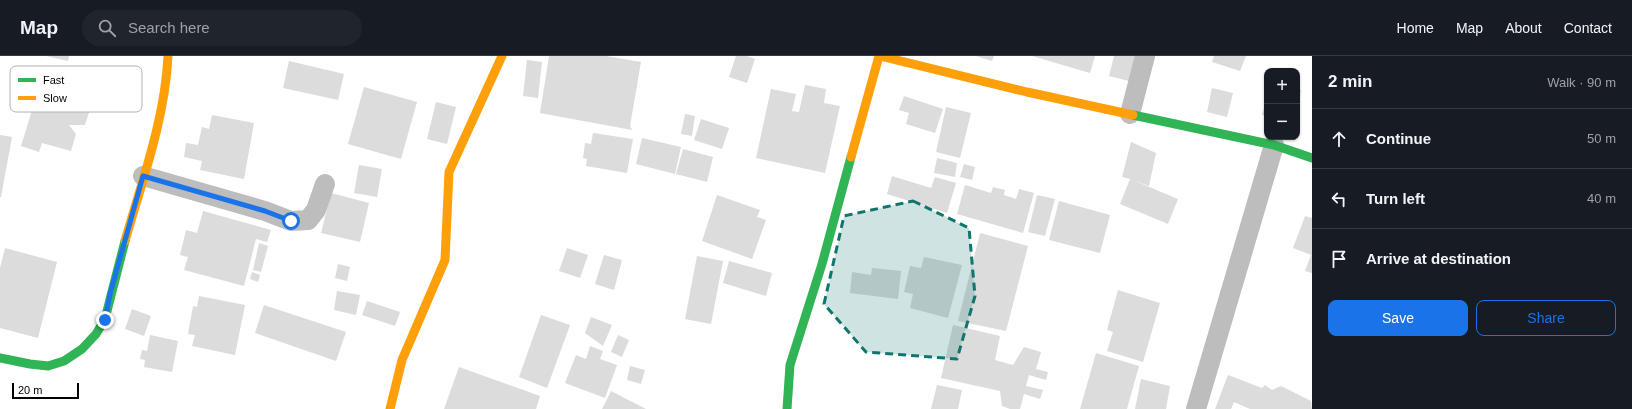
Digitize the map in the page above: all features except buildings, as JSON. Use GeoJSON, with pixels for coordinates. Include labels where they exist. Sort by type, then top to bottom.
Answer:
{"type":"FeatureCollection","features":[{"type":"Feature","properties":{"kind":"street"},"geometry":{"type":"LineString","coordinates":[[0,358],[49,366],[66,360],[79,352],[91,340],[105,320],[110,294],[157,126],[167,75],[168,56]]}},
{"type":"Feature","properties":{"kind":"street"},"geometry":{"type":"LineString","coordinates":[[390,409],[402,360],[445,260],[449,172],[502,56]]}},
{"type":"Feature","properties":{"kind":"street"},"geometry":{"type":"LineString","coordinates":[[787,409],[790,365],[822,264],[880,56],[1027,92],[1274,145],[1312,158]]}},
{"type":"Feature","properties":{"kind":"street"},"geometry":{"type":"LineString","coordinates":[[1130,114],[1145,56]]}},
{"type":"Feature","properties":{"kind":"street"},"geometry":{"type":"LineString","coordinates":[[1196,409],[1274,145]]}},
{"type":"Feature","properties":{"kind":"street"},"geometry":{"type":"LineString","coordinates":[[143,176],[258,209],[291,221],[308,220],[316,210],[325,184]]}},
{"type":"Feature","properties":{"kind":"highlighted area"},"geometry":{"type":"Polygon","coordinates":[[[913,201],[969,228],[975,296],[957,359],[866,352],[824,304],[844,216],[913,201]]]}},
{"type":"Feature","properties":{"kind":"traffic: fast"},"geometry":{"type":"LineString","coordinates":[[1133,115],[1274,145],[1312,158]]}},
{"type":"Feature","properties":{"kind":"traffic: fast"},"geometry":{"type":"LineString","coordinates":[[787,409],[790,365],[822,264],[851,157]]}},
{"type":"Feature","properties":{"kind":"traffic: fast"},"geometry":{"type":"LineString","coordinates":[[0,358],[48,366],[64,361],[82,349],[96,334],[105,319],[125,241]]}},
{"type":"Feature","properties":{"kind":"traffic: slow"},"geometry":{"type":"LineString","coordinates":[[125,241],[158,126],[166,80],[168,56]]}},
{"type":"Feature","properties":{"kind":"traffic: slow"},"geometry":{"type":"LineString","coordinates":[[390,409],[402,360],[445,260],[449,172],[502,56]]}},
{"type":"Feature","properties":{"kind":"traffic: slow"},"geometry":{"type":"LineString","coordinates":[[851,157],[879,56]]}},
{"type":"Feature","properties":{"kind":"traffic: slow"},"geometry":{"type":"LineString","coordinates":[[880,56],[1027,92],[1133,115]]}},
{"type":"Feature","properties":{"kind":"route"},"geometry":{"type":"LineString","coordinates":[[105,320],[110,294],[143,176],[265,211],[291,221]]}}]}
